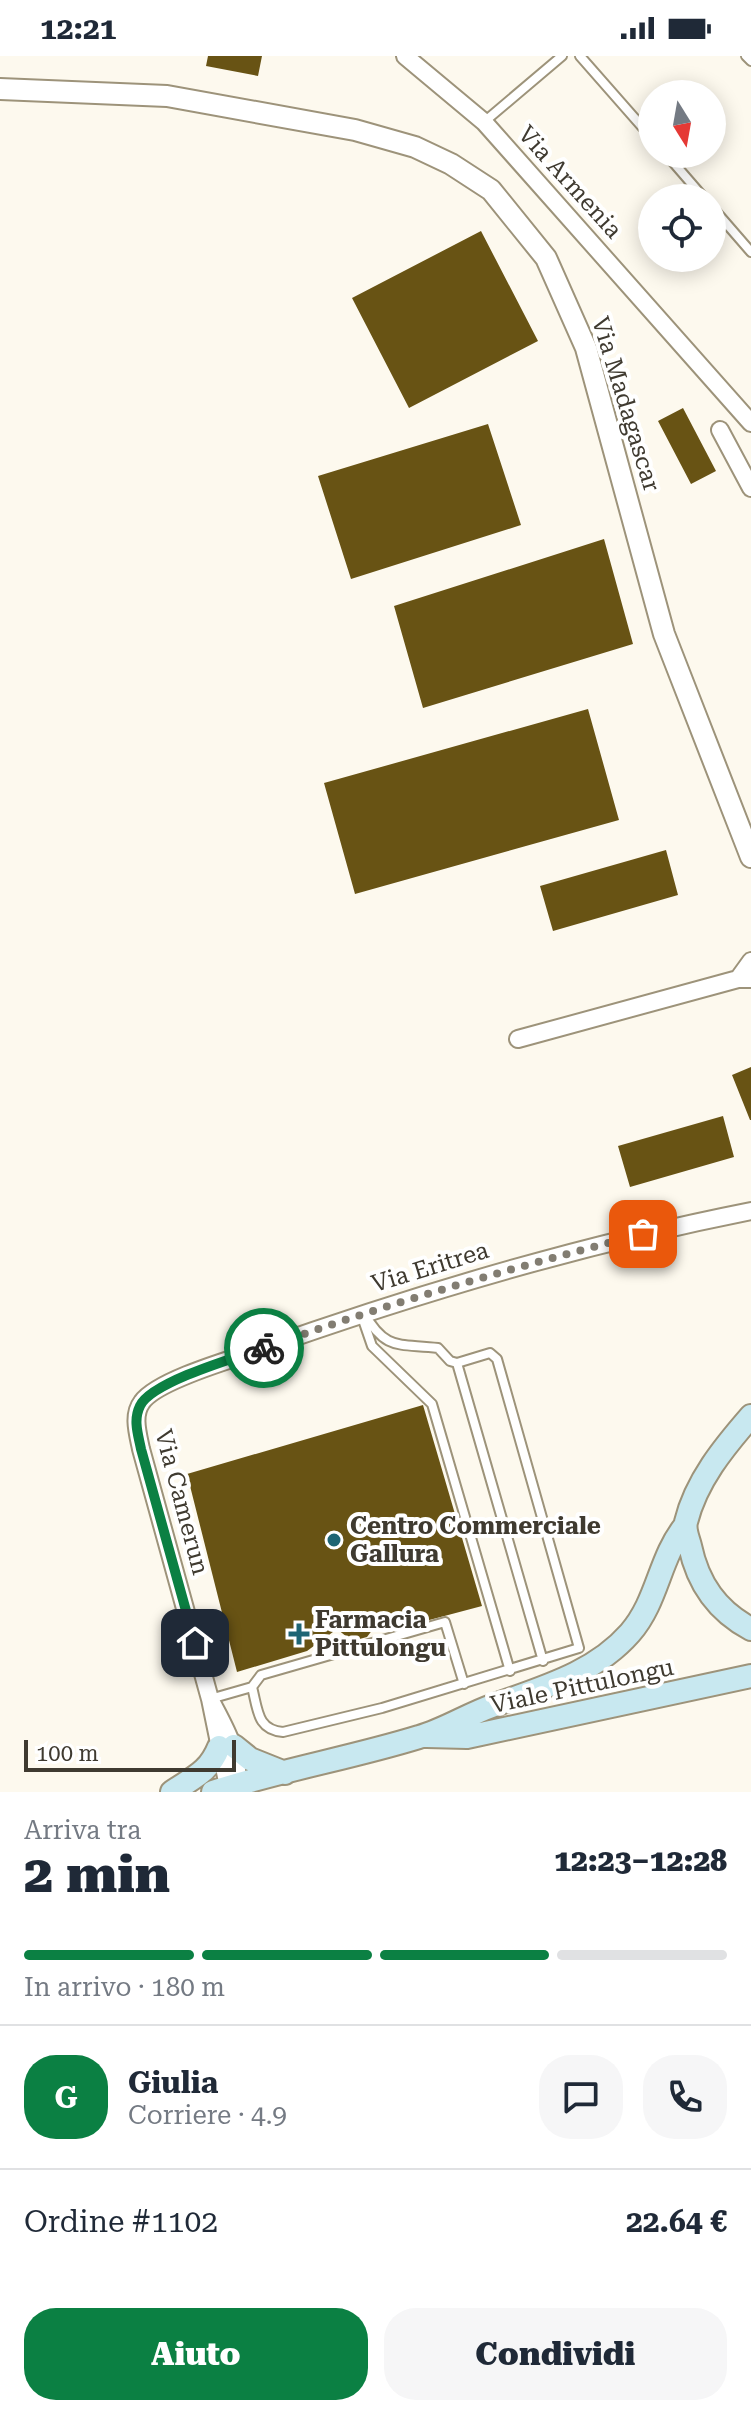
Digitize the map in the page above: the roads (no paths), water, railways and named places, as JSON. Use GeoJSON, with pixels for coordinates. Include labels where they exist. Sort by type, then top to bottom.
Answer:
{"type":"FeatureCollection","features":[{"type":"Feature","properties":{"kind":"main road","name":"Viale Pittulongu"},"geometry":{"type":"LineString","coordinates":[[213,1792],[422,1736],[465,1716],[579,1673],[606,1656],[645,1614],[672,1542],[685,1526],[693,1502],[719,1451],[751,1416]]}},
{"type":"Feature","properties":{"kind":"main road"},"geometry":{"type":"LineString","coordinates":[[685,1526],[696,1572],[706,1591],[719,1606],[751,1629]]}},
{"type":"Feature","properties":{"kind":"main road","name":"Viale Pittulongu"},"geometry":{"type":"LineString","coordinates":[[422,1736],[467,1737],[751,1676]]}},
{"type":"Feature","properties":{"kind":"main road"},"geometry":{"type":"LineString","coordinates":[[172,1792],[202,1773],[226,1746],[285,1773]]}},
{"type":"Feature","properties":{"kind":"street","name":"Via Armenia"},"geometry":{"type":"LineString","coordinates":[[405,56],[484,122],[751,423]]}},
{"type":"Feature","properties":{"kind":"street","name":"Via Madagascar"},"geometry":{"type":"LineString","coordinates":[[0,89],[167,96],[355,130],[415,147],[451,164],[491,190],[546,258],[586,348],[664,634],[751,857]]}},
{"type":"Feature","properties":{"kind":"street"},"geometry":{"type":"LineString","coordinates":[[720,430],[751,488]]}},
{"type":"Feature","properties":{"kind":"street"},"geometry":{"type":"LineString","coordinates":[[518,1039],[744,979],[751,961]]}},
{"type":"Feature","properties":{"kind":"street","name":"Via Eritrea"},"geometry":{"type":"LineString","coordinates":[[139,1409],[141,1402],[167,1384],[362,1313],[561,1255],[670,1227],[751,1211]]}},
{"type":"Feature","properties":{"kind":"street","name":"Via Camerun"},"geometry":{"type":"LineString","coordinates":[[139,1409],[136,1426],[141,1449],[210,1699],[226,1746],[226,1777],[237,1784]]}},
{"type":"Feature","properties":{"kind":"lane"},"geometry":{"type":"LineString","coordinates":[[484,122],[562,56]]}},
{"type":"Feature","properties":{"kind":"lane"},"geometry":{"type":"LineString","coordinates":[[580,56],[638,122]]}},
{"type":"Feature","properties":{"kind":"lane"},"geometry":{"type":"LineString","coordinates":[[746,56],[751,61]]}},
{"type":"Feature","properties":{"kind":"lane"},"geometry":{"type":"LineString","coordinates":[[678,168],[692,184]]}},
{"type":"Feature","properties":{"kind":"lane"},"geometry":{"type":"LineString","coordinates":[[726,223],[751,252]]}},
{"type":"Feature","properties":{"kind":"lane"},"geometry":{"type":"LineString","coordinates":[[252,1687],[263,1725],[270,1731],[283,1732],[510,1671],[579,1648],[497,1359],[490,1353],[457,1363],[450,1361],[438,1348],[403,1345],[385,1339],[375,1332],[362,1313]]}},
{"type":"Feature","properties":{"kind":"lane"},"geometry":{"type":"LineString","coordinates":[[362,1313],[372,1346],[432,1404],[510,1671]]}},
{"type":"Feature","properties":{"kind":"lane"},"geometry":{"type":"LineString","coordinates":[[457,1363],[543,1661]]}},
{"type":"Feature","properties":{"kind":"lane"},"geometry":{"type":"LineString","coordinates":[[210,1699],[252,1687],[261,1675],[445,1622],[464,1684]]}},
{"type":"Feature","properties":{"kind":"place","name":"Centro Commerciale Gallura"},"geometry":{"type":"Point","coordinates":[334,1540]}},
{"type":"Feature","properties":{"kind":"place","name":"Farmacia Pittulongu"},"geometry":{"type":"Point","coordinates":[299,1634]}}]}
